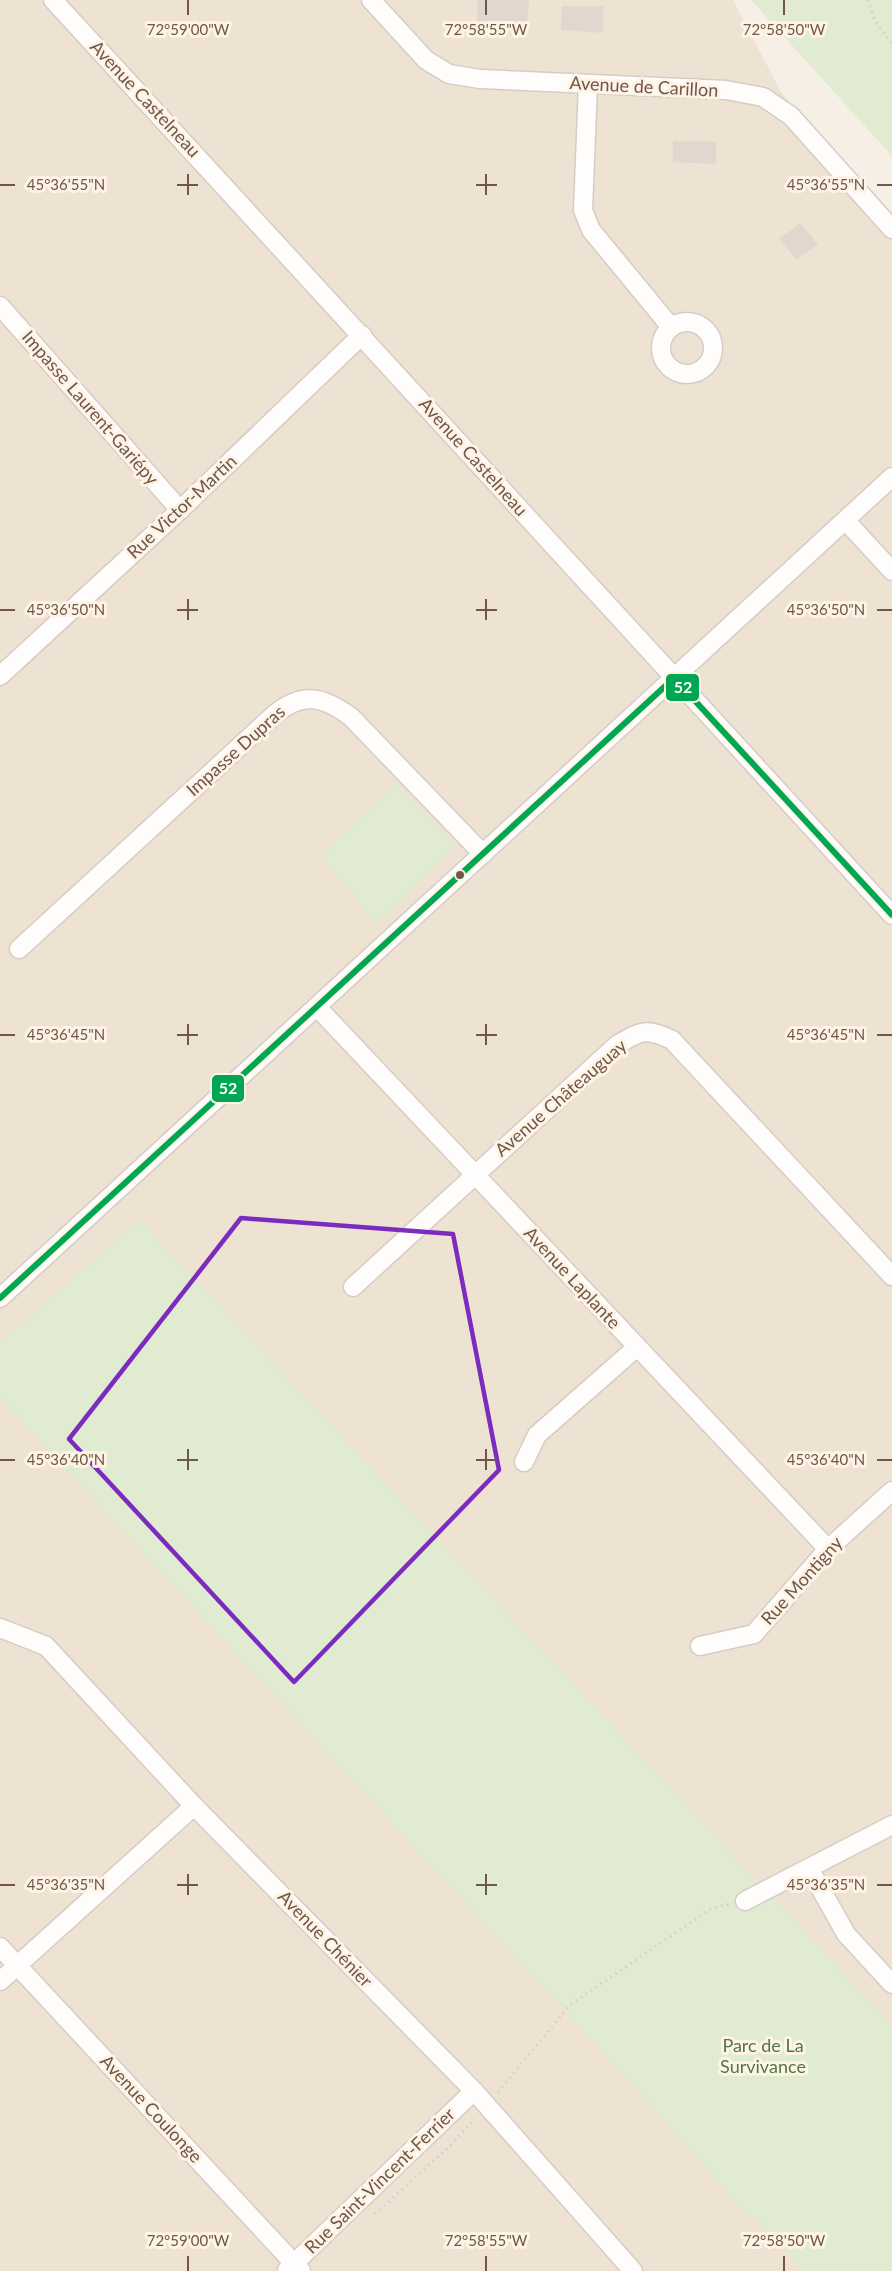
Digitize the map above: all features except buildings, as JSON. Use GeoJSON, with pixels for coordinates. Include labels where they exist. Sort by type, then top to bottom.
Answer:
{"type":"FeatureCollection","features":[{"type":"Feature","properties":{"kind":"street","name":"Avenue Castelneau"},"geometry":{"type":"LineString","coordinates":[[53,0],[892,915]]}},
{"type":"Feature","properties":{"kind":"street","name":"Avenue de Carillon"},"geometry":{"type":"LineString","coordinates":[[371,0],[426,60],[449,74],[480,79],[726,90],[763,97],[791,116],[892,228]]}},
{"type":"Feature","properties":{"kind":"street"},"geometry":{"type":"LineString","coordinates":[[588,84],[583,210],[591,230],[670,326]]}},
{"type":"Feature","properties":{"kind":"street","name":"Impasse Laurent-Gariépy"},"geometry":{"type":"LineString","coordinates":[[0,306],[180,510]]}},
{"type":"Feature","properties":{"kind":"street","name":"Rue Victor-Martin"},"geometry":{"type":"LineString","coordinates":[[3,668],[180,510],[362,335]]}},
{"type":"Feature","properties":{"kind":"street"},"geometry":{"type":"LineString","coordinates":[[4,1286],[317,1007],[892,477]]}},
{"type":"Feature","properties":{"kind":"street"},"geometry":{"type":"LineString","coordinates":[[846,521],[892,571]]}},
{"type":"Feature","properties":{"kind":"street","name":"Impasse Dupras"},"geometry":{"type":"LineString","coordinates":[[19,949],[275,714],[287,704],[312,698],[330,701],[351,717],[483,854]]}},
{"type":"Feature","properties":{"kind":"street","name":"Avenue Laplante"},"geometry":{"type":"LineString","coordinates":[[317,1007],[828,1549]]}},
{"type":"Feature","properties":{"kind":"street","name":"Avenue Châteauguay"},"geometry":{"type":"LineString","coordinates":[[353,1287],[617,1046],[646,1030],[656,1031],[677,1045],[892,1276]]}},
{"type":"Feature","properties":{"kind":"street"},"geometry":{"type":"LineString","coordinates":[[524,1462],[537,1435],[637,1347]]}},
{"type":"Feature","properties":{"kind":"street","name":"Rue Montigny"},"geometry":{"type":"LineString","coordinates":[[700,1646],[754,1634],[828,1549],[892,1491]]}},
{"type":"Feature","properties":{"kind":"street","name":"Avenue Chénier"},"geometry":{"type":"LineString","coordinates":[[0,1628],[46,1646],[194,1806],[474,2091],[633,2271]]}},
{"type":"Feature","properties":{"kind":"street"},"geometry":{"type":"LineString","coordinates":[[0,1981],[194,1806]]}},
{"type":"Feature","properties":{"kind":"street"},"geometry":{"type":"LineString","coordinates":[[745,1901],[892,1825]]}},
{"type":"Feature","properties":{"kind":"street"},"geometry":{"type":"LineString","coordinates":[[808,1868],[846,1934],[892,1984]]}},
{"type":"Feature","properties":{"kind":"street","name":"Avenue Coulonge"},"geometry":{"type":"LineString","coordinates":[[0,1947],[294,2268]]}},
{"type":"Feature","properties":{"kind":"street","name":"Rue Saint-Vincent-Ferrier"},"geometry":{"type":"LineString","coordinates":[[294,2268],[474,2091]]}},
{"type":"Feature","properties":{"kind":"path"},"geometry":{"type":"LineString","coordinates":[[868,0],[874,19],[892,44]]}},
{"type":"Feature","properties":{"kind":"path"},"geometry":{"type":"LineString","coordinates":[[371,2217],[449,2147],[487,2106],[570,2005],[711,1908],[745,1901]]}},
{"type":"Feature","properties":{"kind":"highlighted area"},"geometry":{"type":"Polygon","coordinates":[[[241,1218],[453,1234],[499,1470],[294,1682],[69,1439],[241,1218]]]}},
{"type":"Feature","properties":{"kind":"shaded area"},"geometry":{"type":"Polygon","coordinates":[[[0,0],[733,0],[782,94],[892,214],[892,2271],[0,2271],[0,0]]]}},
{"type":"Feature","properties":{"kind":"green space"},"geometry":{"type":"Polygon","coordinates":[[[751,0],[892,0],[892,156],[751,0]]]}},
{"type":"Feature","properties":{"kind":"green space"},"geometry":{"type":"Polygon","coordinates":[[[396,782],[456,847],[376,925],[321,855],[396,782]]]}},
{"type":"Feature","properties":{"kind":"green space","name":"Parc de La Survivance"},"geometry":{"type":"Polygon","coordinates":[[[140,1220],[892,2025],[892,2271],[804,2271],[758,2221],[741,2208],[632,2084],[0,1398],[0,1342],[140,1220]]]}},
{"type":"Feature","properties":{"kind":"transit line","name":"52"},"geometry":{"type":"LineString","coordinates":[[0,1298],[674,678],[892,915]]}}]}
